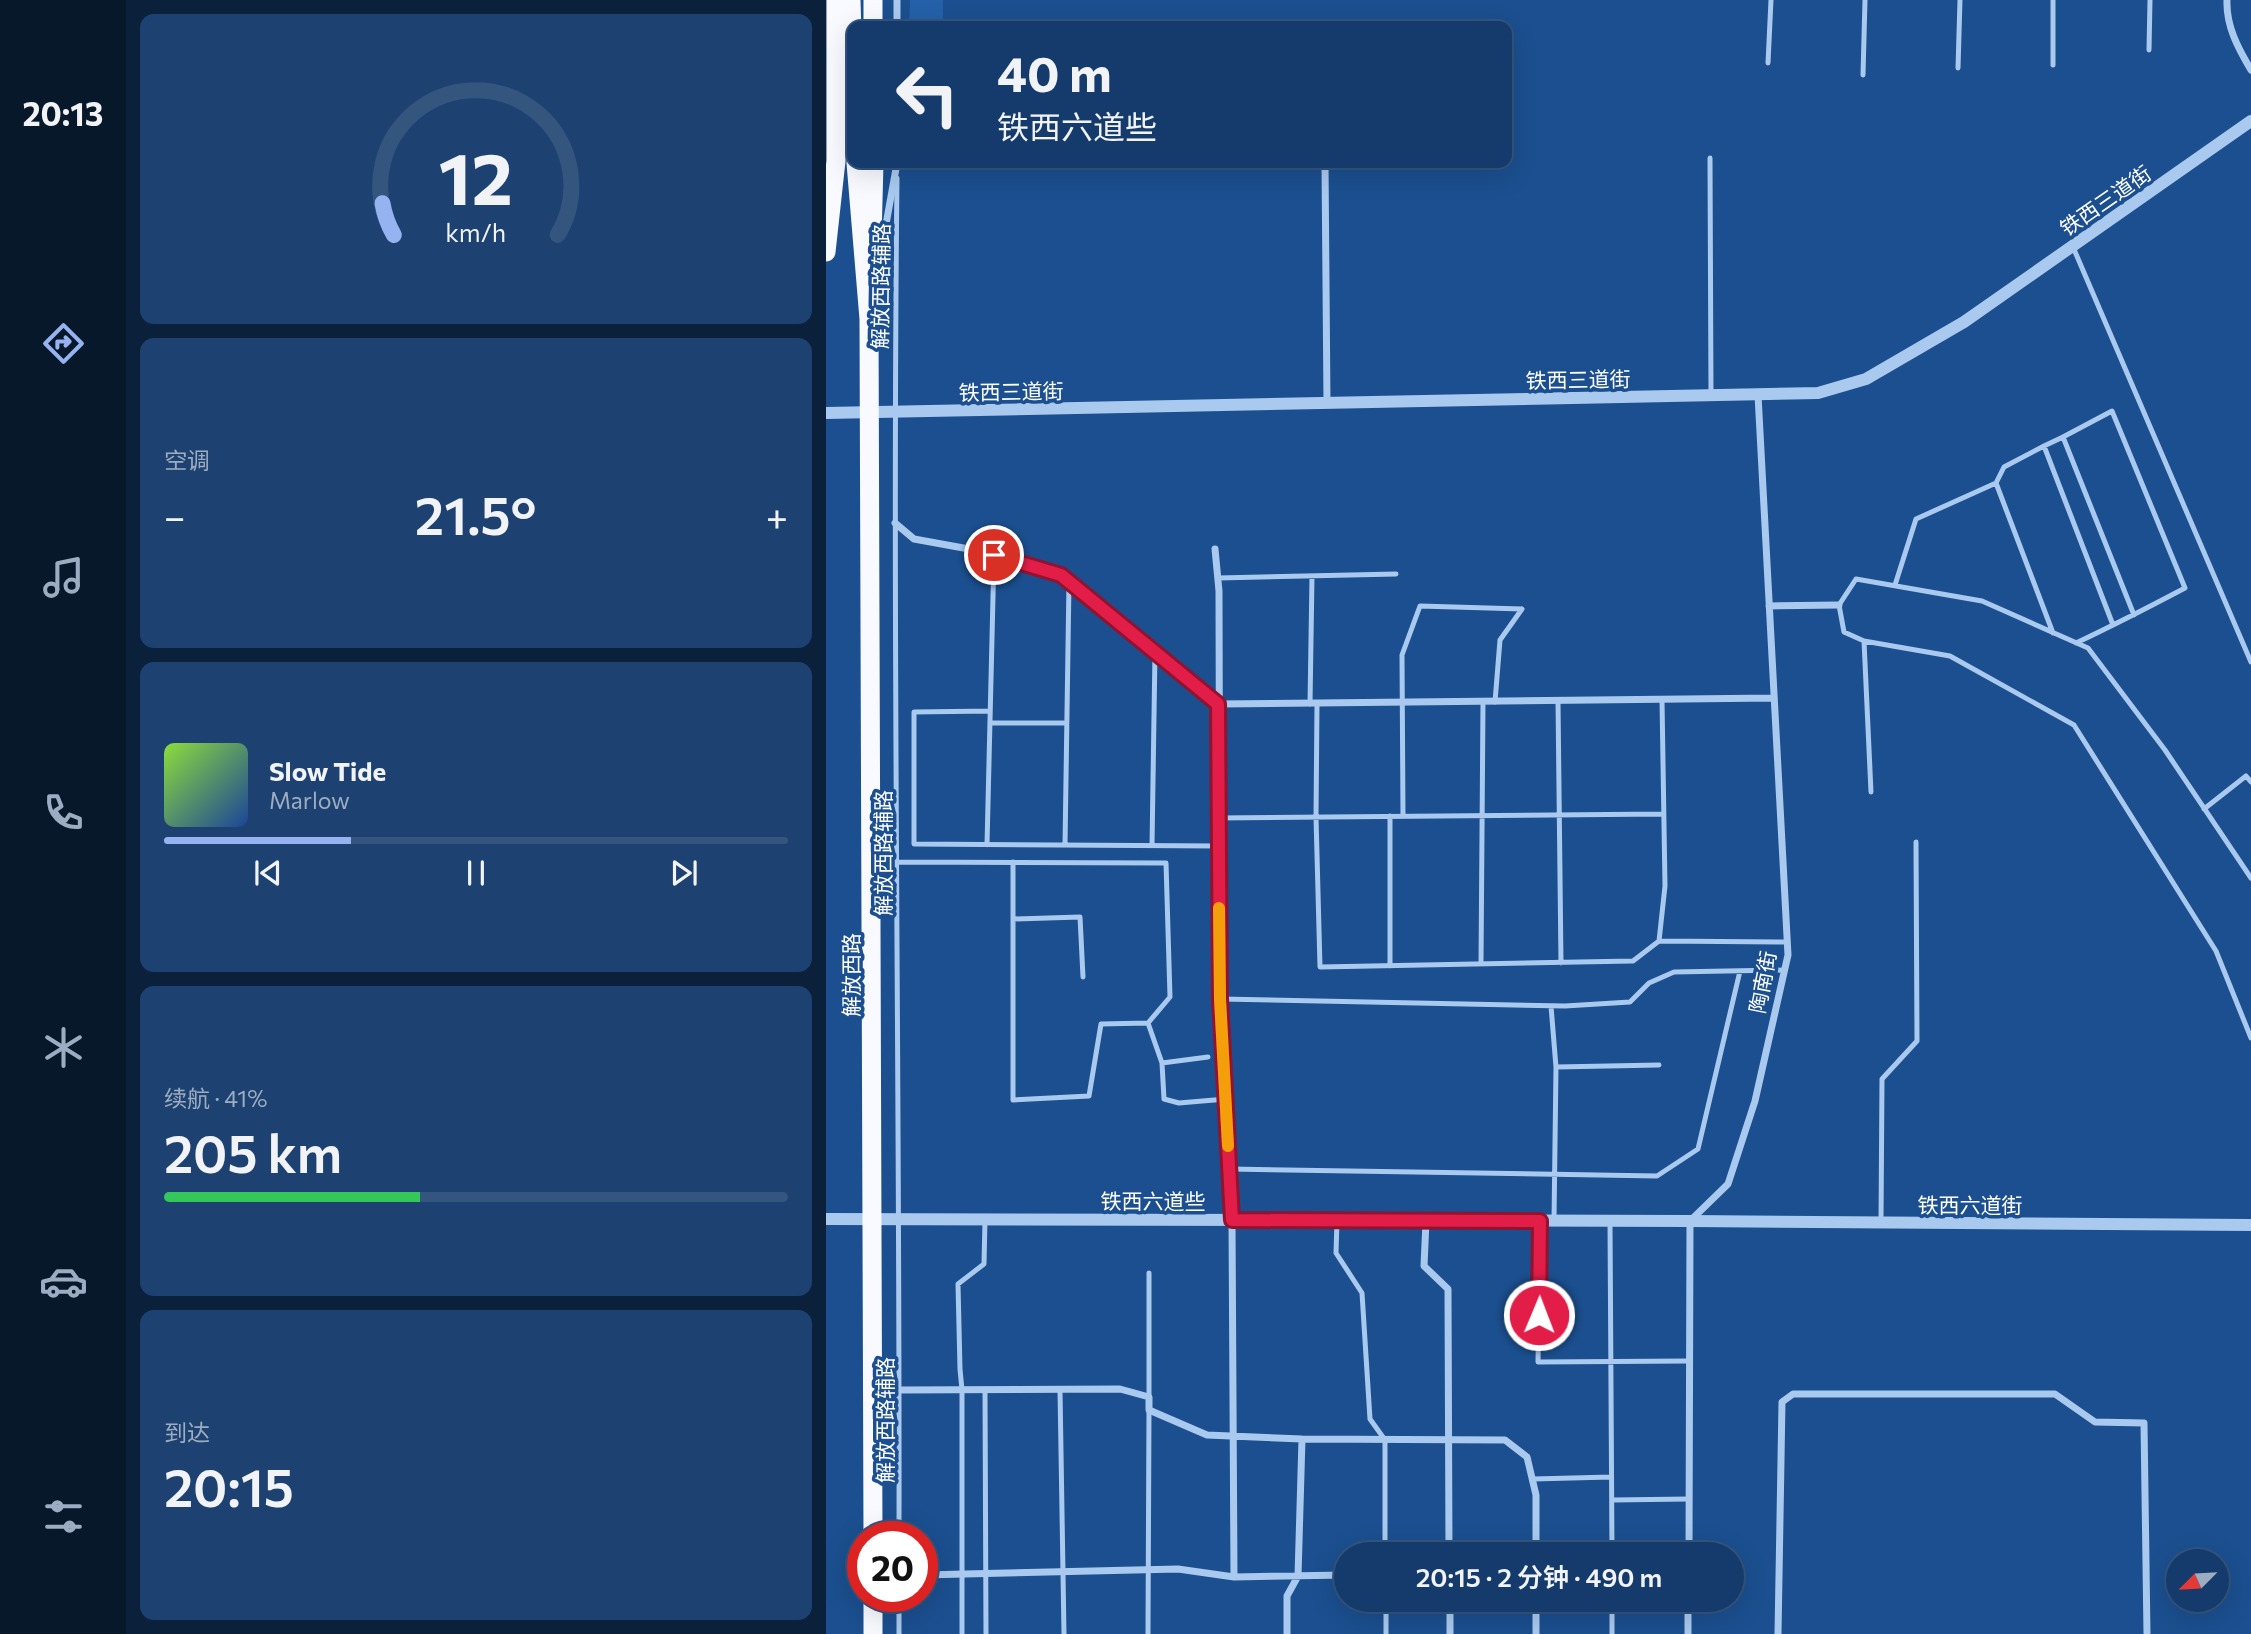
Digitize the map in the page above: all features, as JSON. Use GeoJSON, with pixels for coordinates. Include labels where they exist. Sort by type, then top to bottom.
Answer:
{"type":"FeatureCollection","features":[{"type":"Feature","properties":{"kind":"highway"},"geometry":{"type":"LineString","coordinates":[[826,252],[836,161],[836,0]]}},
{"type":"Feature","properties":{"kind":"highway"},"geometry":{"type":"LineString","coordinates":[[851,0],[852,21]]}},
{"type":"Feature","properties":{"kind":"highway"},"geometry":{"type":"LineString","coordinates":[[873,0],[873,21]]}},
{"type":"Feature","properties":{"kind":"highway"},"geometry":{"type":"LineString","coordinates":[[856,168],[869,319]]}},
{"type":"Feature","properties":{"kind":"highway"},"geometry":{"type":"LineString","coordinates":[[869,319],[874,168]]}},
{"type":"Feature","properties":{"kind":"highway","name":"解放西路"},"geometry":{"type":"LineString","coordinates":[[869,319],[873,1521]]}},
{"type":"Feature","properties":{"kind":"highway"},"geometry":{"type":"LineString","coordinates":[[873,1612],[873,1634]]}},
{"type":"Feature","properties":{"kind":"street"},"geometry":{"type":"LineString","coordinates":[[897,0],[897,21]]}},
{"type":"Feature","properties":{"kind":"street"},"geometry":{"type":"LineString","coordinates":[[2227,0],[2234,40],[2251,70]]}},
{"type":"Feature","properties":{"kind":"street","name":"铁西三道街"},"geometry":{"type":"LineString","coordinates":[[826,413],[1818,393],[1866,379],[1965,322],[2251,121]]}},
{"type":"Feature","properties":{"kind":"street"},"geometry":{"type":"LineString","coordinates":[[869,319],[897,168]]}},
{"type":"Feature","properties":{"kind":"street"},"geometry":{"type":"LineString","coordinates":[[1325,168],[1326,404]]}},
{"type":"Feature","properties":{"kind":"street","name":"陶南街"},"geometry":{"type":"LineString","coordinates":[[1690,1221],[1728,1184],[1755,1101],[1788,955],[1758,395]]}},
{"type":"Feature","properties":{"kind":"street"},"geometry":{"type":"LineString","coordinates":[[895,523],[914,539],[994,555],[1061,575],[1218,704],[1774,698]]}},
{"type":"Feature","properties":{"kind":"street"},"geometry":{"type":"LineString","coordinates":[[1215,549],[1218,578],[1220,999],[1232,1220],[1234,1577]]}},
{"type":"Feature","properties":{"kind":"street"},"geometry":{"type":"LineString","coordinates":[[1769,606],[1839,605]]}},
{"type":"Feature","properties":{"kind":"street","name":"铁西六道些"},"geometry":{"type":"LineString","coordinates":[[826,1219],[1690,1221]]}},
{"type":"Feature","properties":{"kind":"street"},"geometry":{"type":"LineString","coordinates":[[1426,1221],[1424,1266],[1448,1289],[1449,1542]]}},
{"type":"Feature","properties":{"kind":"street"},"geometry":{"type":"LineString","coordinates":[[1689,1542],[1690,1221]]}},
{"type":"Feature","properties":{"kind":"street","name":"铁西六道街"},"geometry":{"type":"LineString","coordinates":[[1690,1221],[2251,1225]]}},
{"type":"Feature","properties":{"kind":"street"},"geometry":{"type":"LineString","coordinates":[[899,1390],[1120,1389],[1149,1397],[1149,1410],[1207,1435],[1302,1439],[1505,1440],[1527,1457],[1536,1495],[1536,1542]]}},
{"type":"Feature","properties":{"kind":"street"},"geometry":{"type":"LineString","coordinates":[[1778,1634],[1782,1402],[1793,1394],[2054,1394],[2095,1422],[2144,1423],[2147,1634]]}},
{"type":"Feature","properties":{"kind":"street"},"geometry":{"type":"LineString","coordinates":[[1287,1634],[1287,1596],[1298,1576],[1302,1439]]}},
{"type":"Feature","properties":{"kind":"street"},"geometry":{"type":"LineString","coordinates":[[938,1575],[1178,1569],[1234,1577],[1334,1575]]}},
{"type":"Feature","properties":{"kind":"street"},"geometry":{"type":"LineString","coordinates":[[1450,1612],[1450,1634]]}},
{"type":"Feature","properties":{"kind":"street"},"geometry":{"type":"LineString","coordinates":[[1536,1612],[1536,1634]]}},
{"type":"Feature","properties":{"kind":"street"},"geometry":{"type":"LineString","coordinates":[[1688,1612],[1688,1634]]}},
{"type":"Feature","properties":{"kind":"lane"},"geometry":{"type":"LineString","coordinates":[[1768,63],[1772,0]]}},
{"type":"Feature","properties":{"kind":"lane"},"geometry":{"type":"LineString","coordinates":[[1863,75],[1865,0]]}},
{"type":"Feature","properties":{"kind":"lane"},"geometry":{"type":"LineString","coordinates":[[1958,68],[1960,0]]}},
{"type":"Feature","properties":{"kind":"lane"},"geometry":{"type":"LineString","coordinates":[[2053,0],[2053,65]]}},
{"type":"Feature","properties":{"kind":"lane"},"geometry":{"type":"LineString","coordinates":[[2149,50],[2150,0]]}},
{"type":"Feature","properties":{"kind":"lane"},"geometry":{"type":"LineString","coordinates":[[1710,158],[1711,396]]}},
{"type":"Feature","properties":{"kind":"lane","name":"解放西路辅路"},"geometry":{"type":"LineString","coordinates":[[897,168],[894,413],[900,1219],[899,1521]]}},
{"type":"Feature","properties":{"kind":"lane"},"geometry":{"type":"LineString","coordinates":[[2073,246],[2251,662]]}},
{"type":"Feature","properties":{"kind":"lane"},"geometry":{"type":"LineString","coordinates":[[1895,585],[1916,519],[1996,483],[2004,467],[2112,411],[2185,588],[2076,643]]}},
{"type":"Feature","properties":{"kind":"lane"},"geometry":{"type":"LineString","coordinates":[[2063,437],[2134,615]]}},
{"type":"Feature","properties":{"kind":"lane"},"geometry":{"type":"LineString","coordinates":[[2044,446],[2113,625]]}},
{"type":"Feature","properties":{"kind":"lane"},"geometry":{"type":"LineString","coordinates":[[1996,483],[2053,633]]}},
{"type":"Feature","properties":{"kind":"lane"},"geometry":{"type":"LineString","coordinates":[[987,845],[994,555]]}},
{"type":"Feature","properties":{"kind":"lane"},"geometry":{"type":"LineString","coordinates":[[1218,578],[1396,574]]}},
{"type":"Feature","properties":{"kind":"lane"},"geometry":{"type":"LineString","coordinates":[[1312,576],[1320,967],[1633,961],[1659,942],[1787,942]]}},
{"type":"Feature","properties":{"kind":"lane"},"geometry":{"type":"LineString","coordinates":[[2251,878],[2165,750],[2088,649],[1983,601],[1856,579],[1839,605],[1844,632],[1864,641],[1951,656],[2074,725],[2216,951],[2251,1038]]}},
{"type":"Feature","properties":{"kind":"lane"},"geometry":{"type":"LineString","coordinates":[[1065,845],[1069,582]]}},
{"type":"Feature","properties":{"kind":"lane"},"geometry":{"type":"LineString","coordinates":[[1403,816],[1402,655],[1420,607],[1522,609],[1500,640],[1495,702]]}},
{"type":"Feature","properties":{"kind":"lane"},"geometry":{"type":"LineString","coordinates":[[1864,641],[1871,792]]}},
{"type":"Feature","properties":{"kind":"lane"},"geometry":{"type":"LineString","coordinates":[[1152,846],[1155,652]]}},
{"type":"Feature","properties":{"kind":"lane"},"geometry":{"type":"LineString","coordinates":[[1659,942],[1665,886],[1662,700]]}},
{"type":"Feature","properties":{"kind":"lane"},"geometry":{"type":"LineString","coordinates":[[1558,701],[1561,963]]}},
{"type":"Feature","properties":{"kind":"lane"},"geometry":{"type":"LineString","coordinates":[[1481,964],[1483,702]]}},
{"type":"Feature","properties":{"kind":"lane"},"geometry":{"type":"LineString","coordinates":[[990,711],[914,712],[914,844],[1219,846]]}},
{"type":"Feature","properties":{"kind":"lane"},"geometry":{"type":"LineString","coordinates":[[990,723],[1067,723]]}},
{"type":"Feature","properties":{"kind":"lane"},"geometry":{"type":"LineString","coordinates":[[2204,809],[2246,776],[2251,782]]}},
{"type":"Feature","properties":{"kind":"lane"},"geometry":{"type":"LineString","coordinates":[[1219,818],[1662,814]]}},
{"type":"Feature","properties":{"kind":"lane"},"geometry":{"type":"LineString","coordinates":[[1390,816],[1390,966]]}},
{"type":"Feature","properties":{"kind":"lane"},"geometry":{"type":"LineString","coordinates":[[1881,1222],[1882,1079],[1917,1041],[1916,842]]}},
{"type":"Feature","properties":{"kind":"lane"},"geometry":{"type":"LineString","coordinates":[[897,862],[1013,862],[1167,863],[1170,997],[1148,1023],[1101,1024],[1088,1096],[1013,1100],[1013,862]]}},
{"type":"Feature","properties":{"kind":"lane"},"geometry":{"type":"LineString","coordinates":[[1013,919],[1080,917],[1083,977]]}},
{"type":"Feature","properties":{"kind":"lane"},"geometry":{"type":"LineString","coordinates":[[1220,999],[1551,1006],[1630,1002],[1649,983],[1674,972],[1784,970]]}},
{"type":"Feature","properties":{"kind":"lane"},"geometry":{"type":"LineString","coordinates":[[1229,1169],[1657,1176],[1698,1149],[1740,971]]}},
{"type":"Feature","properties":{"kind":"lane"},"geometry":{"type":"LineString","coordinates":[[1551,1006],[1556,1067],[1554,1221]]}},
{"type":"Feature","properties":{"kind":"lane"},"geometry":{"type":"LineString","coordinates":[[1148,1023],[1162,1063],[1164,1099],[1180,1103],[1226,1099]]}},
{"type":"Feature","properties":{"kind":"lane"},"geometry":{"type":"LineString","coordinates":[[1162,1063],[1208,1057]]}},
{"type":"Feature","properties":{"kind":"lane"},"geometry":{"type":"LineString","coordinates":[[1556,1067],[1659,1065]]}},
{"type":"Feature","properties":{"kind":"lane"},"geometry":{"type":"LineString","coordinates":[[962,1634],[962,1390],[958,1284],[984,1264],[985,1219]]}},
{"type":"Feature","properties":{"kind":"lane"},"geometry":{"type":"LineString","coordinates":[[1337,1220],[1336,1253],[1362,1293],[1370,1419],[1385,1440],[1385,1542]]}},
{"type":"Feature","properties":{"kind":"lane"},"geometry":{"type":"LineString","coordinates":[[1540,1221],[1538,1362],[1689,1361]]}},
{"type":"Feature","properties":{"kind":"lane"},"geometry":{"type":"LineString","coordinates":[[1610,1222],[1612,1542]]}},
{"type":"Feature","properties":{"kind":"lane"},"geometry":{"type":"LineString","coordinates":[[1149,1273],[1149,1397]]}},
{"type":"Feature","properties":{"kind":"lane"},"geometry":{"type":"LineString","coordinates":[[985,1390],[986,1634]]}},
{"type":"Feature","properties":{"kind":"lane"},"geometry":{"type":"LineString","coordinates":[[1060,1390],[1064,1634]]}},
{"type":"Feature","properties":{"kind":"lane"},"geometry":{"type":"LineString","coordinates":[[1148,1634],[1149,1410]]}},
{"type":"Feature","properties":{"kind":"lane"},"geometry":{"type":"LineString","coordinates":[[1532,1479],[1612,1477]]}},
{"type":"Feature","properties":{"kind":"lane"},"geometry":{"type":"LineString","coordinates":[[1612,1500],[1689,1499]]}},
{"type":"Feature","properties":{"kind":"lane"},"geometry":{"type":"LineString","coordinates":[[899,1612],[899,1634]]}},
{"type":"Feature","properties":{"kind":"lane"},"geometry":{"type":"LineString","coordinates":[[1386,1612],[1386,1634]]}},
{"type":"Feature","properties":{"kind":"lane"},"geometry":{"type":"LineString","coordinates":[[1612,1612],[1612,1634]]}},
{"type":"Feature","properties":{"kind":"shaded area"},"geometry":{"type":"Polygon","coordinates":[[[910,0],[943,0],[943,21],[909,21],[910,0]]]}},
{"type":"Feature","properties":{"kind":"slow traffic"},"geometry":{"type":"LineString","coordinates":[[1219,908],[1220,999],[1228,1146]]}},
{"type":"Feature","properties":{"kind":"route"},"geometry":{"type":"LineString","coordinates":[[994,555],[1061,575],[1218,704],[1220,999],[1232,1220],[1540,1221],[1539,1315]]}}]}
